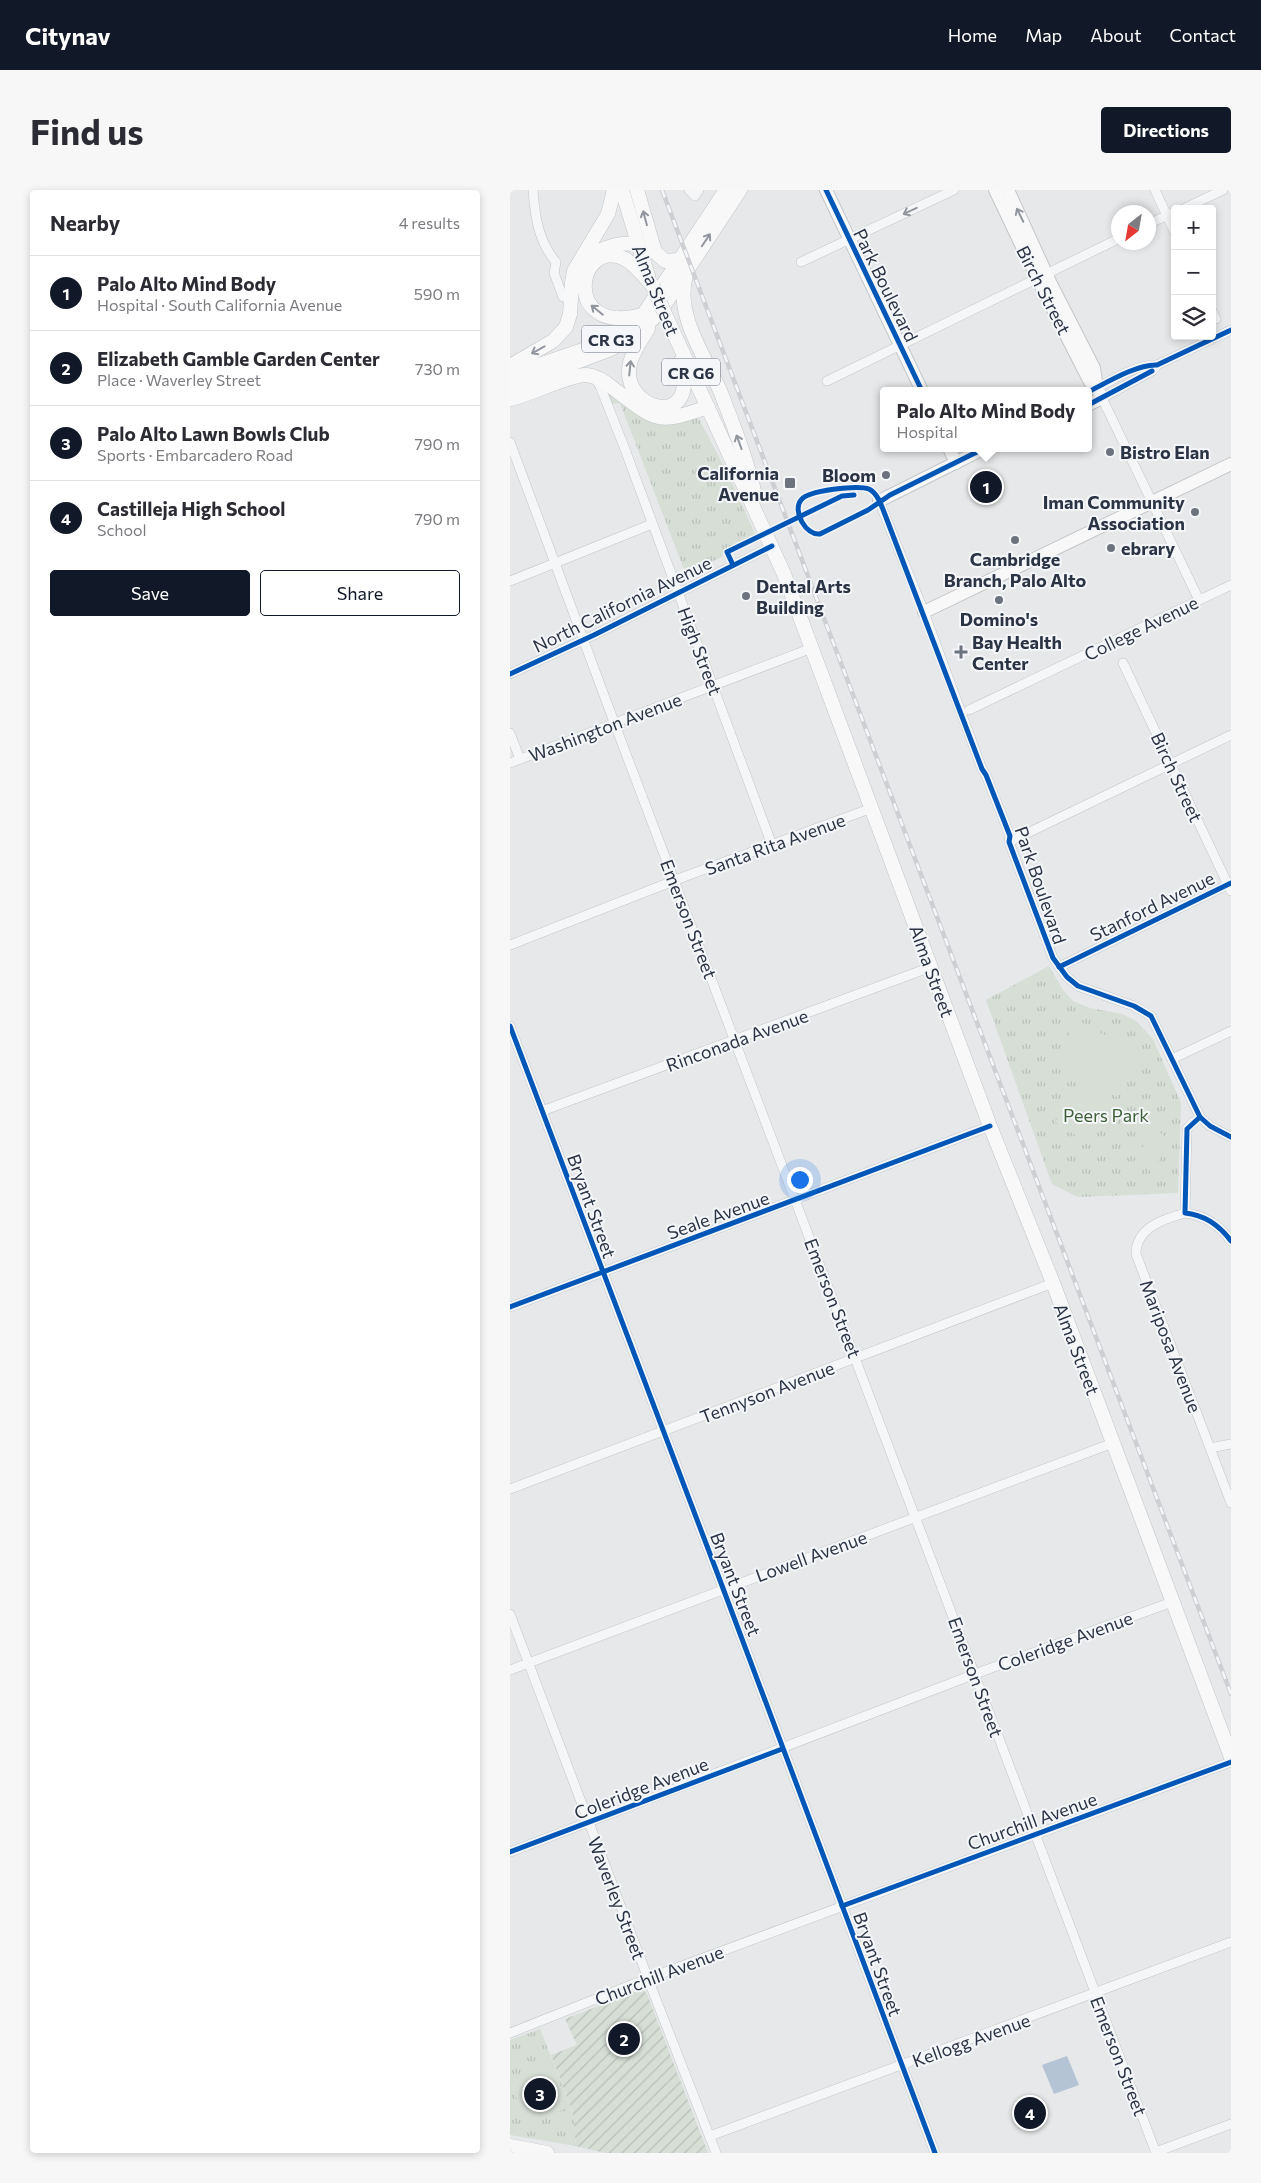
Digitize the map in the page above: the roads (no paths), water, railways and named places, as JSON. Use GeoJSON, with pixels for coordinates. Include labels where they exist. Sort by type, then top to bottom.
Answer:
{"type":"FeatureCollection","features":[{"type":"Feature","properties":{"kind":"main road"},"geometry":{"type":"LineString","coordinates":[[510,366],[553,342],[563,333],[569,321],[572,277],[577,265],[608,214],[614,190]]}},
{"type":"Feature","properties":{"kind":"main road","name":"Alma Street"},"geometry":{"type":"LineString","coordinates":[[622,190],[652,286],[772,546],[812,648],[990,1126],[1053,1283],[1231,1757]]}},
{"type":"Feature","properties":{"kind":"main road"},"geometry":{"type":"LineString","coordinates":[[637,190],[655,252],[666,261],[685,262],[683,289],[685,310],[721,394],[746,462],[761,522]]}},
{"type":"Feature","properties":{"kind":"main road","name":"CR G3"},"geometry":{"type":"LineString","coordinates":[[510,388],[619,346],[663,312],[685,262],[726,190]]}},
{"type":"Feature","properties":{"kind":"main road","name":"CR G3"},"geometry":{"type":"LineString","coordinates":[[510,375],[614,337],[643,315],[740,190]]}},
{"type":"Feature","properties":{"kind":"main road"},"geometry":{"type":"LineString","coordinates":[[577,265],[586,255],[599,250],[618,245],[632,244],[638,246]]}},
{"type":"Feature","properties":{"kind":"main road"},"geometry":{"type":"LineString","coordinates":[[643,315],[616,319],[597,311],[585,294],[586,274],[597,260],[616,256],[632,264],[652,286]]}},
{"type":"Feature","properties":{"kind":"main road"},"geometry":{"type":"LineString","coordinates":[[663,312],[635,350],[629,370],[629,377],[635,392],[651,405],[658,407],[670,405],[680,398],[683,393],[684,381],[675,337]]}},
{"type":"Feature","properties":{"kind":"main road"},"geometry":{"type":"LineString","coordinates":[[510,399],[528,395],[574,377],[592,376],[604,382],[656,418],[674,418],[708,407]]}},
{"type":"Feature","properties":{"kind":"main road"},"geometry":{"type":"LineString","coordinates":[[510,2146],[547,2153]]}},
{"type":"Feature","properties":{"kind":"street"},"geometry":{"type":"LineString","coordinates":[[533,190],[536,222],[545,246],[556,262],[554,273],[563,297]]}},
{"type":"Feature","properties":{"kind":"street","name":"Park Boulevard"},"geometry":{"type":"LineString","coordinates":[[826,190],[848,240],[920,387]]}},
{"type":"Feature","properties":{"kind":"street"},"geometry":{"type":"LineString","coordinates":[[801,262],[954,190]]}},
{"type":"Feature","properties":{"kind":"street","name":"Birch Street"},"geometry":{"type":"LineString","coordinates":[[995,190],[1042,276]]}},
{"type":"Feature","properties":{"kind":"street","name":"Birch Street"},"geometry":{"type":"LineString","coordinates":[[1008,190],[1042,276],[1090,382],[1152,502],[1198,600]]}},
{"type":"Feature","properties":{"kind":"street"},"geometry":{"type":"LineString","coordinates":[[1155,190],[1171,214],[1156,221]]}},
{"type":"Feature","properties":{"kind":"street"},"geometry":{"type":"LineString","coordinates":[[1191,205],[1223,190]]}},
{"type":"Feature","properties":{"kind":"street"},"geometry":{"type":"LineString","coordinates":[[827,380],[1111,242]]}},
{"type":"Feature","properties":{"kind":"street"},"geometry":{"type":"LineString","coordinates":[[1096,393],[1128,373],[1151,365],[1157,365],[1231,330]]}},
{"type":"Feature","properties":{"kind":"street","name":"High Street"},"geometry":{"type":"LineString","coordinates":[[592,376],[598,382],[772,845]]}},
{"type":"Feature","properties":{"kind":"street"},"geometry":{"type":"LineString","coordinates":[[510,404],[528,395]]}},
{"type":"Feature","properties":{"kind":"street","name":"Emerson Street"},"geometry":{"type":"LineString","coordinates":[[510,442],[614,722],[1156,2153]]}},
{"type":"Feature","properties":{"kind":"street"},"geometry":{"type":"LineString","coordinates":[[951,452],[956,463]]}},
{"type":"Feature","properties":{"kind":"street"},"geometry":{"type":"LineString","coordinates":[[879,501],[977,452]]}},
{"type":"Feature","properties":{"kind":"street"},"geometry":{"type":"LineString","coordinates":[[924,612],[1231,464]]}},
{"type":"Feature","properties":{"kind":"street","name":"Park Boulevard"},"geometry":{"type":"LineString","coordinates":[[879,501],[924,612],[981,773],[986,775],[1010,836],[1009,842],[1050,954],[1067,977],[1084,989],[1144,1010],[1153,1020],[1200,1117],[1210,1126],[1231,1137]]}},
{"type":"Feature","properties":{"kind":"street"},"geometry":{"type":"LineString","coordinates":[[510,581],[652,524]]}},
{"type":"Feature","properties":{"kind":"street","name":"North California Avenue"},"geometry":{"type":"LineString","coordinates":[[510,674],[772,546]]}},
{"type":"Feature","properties":{"kind":"street","name":"College Avenue"},"geometry":{"type":"LineString","coordinates":[[969,710],[1231,585]]}},
{"type":"Feature","properties":{"kind":"street","name":"Washington Avenue"},"geometry":{"type":"LineString","coordinates":[[510,762],[812,648]]}},
{"type":"Feature","properties":{"kind":"street","name":"Birch Street"},"geometry":{"type":"LineString","coordinates":[[1123,663],[1230,886]]}},
{"type":"Feature","properties":{"kind":"street"},"geometry":{"type":"LineString","coordinates":[[510,733],[520,759]]}},
{"type":"Feature","properties":{"kind":"street"},"geometry":{"type":"LineString","coordinates":[[1009,842],[1231,735]]}},
{"type":"Feature","properties":{"kind":"street","name":"Santa Rita Avenue"},"geometry":{"type":"LineString","coordinates":[[510,945],[675,880],[872,808]]}},
{"type":"Feature","properties":{"kind":"street","name":"Stanford Avenue"},"geometry":{"type":"LineString","coordinates":[[1059,967],[1230,886]]}},
{"type":"Feature","properties":{"kind":"street","name":"Rinconada Avenue"},"geometry":{"type":"LineString","coordinates":[[542,1111],[931,967]]}},
{"type":"Feature","properties":{"kind":"street","name":"Bryant Street"},"geometry":{"type":"LineString","coordinates":[[510,1026],[724,1589],[782,1749],[935,2153]]}},
{"type":"Feature","properties":{"kind":"street"},"geometry":{"type":"LineString","coordinates":[[1172,1059],[1231,1031]]}},
{"type":"Feature","properties":{"kind":"street"},"geometry":{"type":"LineString","coordinates":[[1193,1122],[1187,1130],[1185,1213],[1196,1214],[1208,1219],[1231,1241]]}},
{"type":"Feature","properties":{"kind":"street","name":"Seale Avenue"},"geometry":{"type":"LineString","coordinates":[[510,1306],[990,1126]]}},
{"type":"Feature","properties":{"kind":"street","name":"Mariposa Avenue"},"geometry":{"type":"LineString","coordinates":[[1185,1213],[1150,1227],[1144,1232],[1136,1246],[1136,1254],[1231,1503]]}},
{"type":"Feature","properties":{"kind":"street","name":"Tennyson Avenue"},"geometry":{"type":"LineString","coordinates":[[510,1489],[1053,1283]]}},
{"type":"Feature","properties":{"kind":"street","name":"Lowell Avenue"},"geometry":{"type":"LineString","coordinates":[[510,1670],[1113,1443]]}},
{"type":"Feature","properties":{"kind":"street"},"geometry":{"type":"LineString","coordinates":[[1210,1448],[1231,1444]]}},
{"type":"Feature","properties":{"kind":"street","name":"Coleridge Avenue"},"geometry":{"type":"LineString","coordinates":[[510,1852],[975,1674],[1172,1602]]}},
{"type":"Feature","properties":{"kind":"street","name":"Waverley Street"},"geometry":{"type":"LineString","coordinates":[[510,1614],[716,2153]]}},
{"type":"Feature","properties":{"kind":"street","name":"Churchill Avenue"},"geometry":{"type":"LineString","coordinates":[[510,2033],[842,1906],[1231,1762]]}},
{"type":"Feature","properties":{"kind":"street","name":"Kellogg Avenue"},"geometry":{"type":"LineString","coordinates":[[710,2136],[1096,1994],[1231,1942]]}},
{"type":"Feature","properties":{"kind":"street"},"geometry":{"type":"LineString","coordinates":[[1156,2153],[1231,2124]]}},
{"type":"Feature","properties":{"kind":"water"},"geometry":{"type":"Polygon","coordinates":[[[1067,2056],[1079,2085],[1054,2094],[1042,2065],[1067,2056]]]}},
{"type":"Feature","properties":{"kind":"railway"},"geometry":{"type":"LineString","coordinates":[[662,190],[1231,1694]]}},
{"type":"Feature","properties":{"kind":"place","name":"Bistro Elan"},"geometry":{"type":"Point","coordinates":[1110,452]}},
{"type":"Feature","properties":{"kind":"place","name":"Bloom"},"geometry":{"type":"Point","coordinates":[886,475]}},
{"type":"Feature","properties":{"kind":"place","name":"California Avenue"},"geometry":{"type":"Point","coordinates":[790,483]}},
{"type":"Feature","properties":{"kind":"place","name":"Palo Alto Mind Body"},"geometry":{"type":"Point","coordinates":[986,487]}},
{"type":"Feature","properties":{"kind":"place","name":"Iman Community Association"},"geometry":{"type":"Point","coordinates":[1195,512]}},
{"type":"Feature","properties":{"kind":"place","name":"Cambridge Branch, Palo Alto"},"geometry":{"type":"Point","coordinates":[1015,540]}},
{"type":"Feature","properties":{"kind":"place","name":"ebrary"},"geometry":{"type":"Point","coordinates":[1111,548]}},
{"type":"Feature","properties":{"kind":"place","name":"Dental Arts Building"},"geometry":{"type":"Point","coordinates":[746,596]}},
{"type":"Feature","properties":{"kind":"place","name":"Domino's"},"geometry":{"type":"Point","coordinates":[999,600]}},
{"type":"Feature","properties":{"kind":"place","name":"Bay Health Center"},"geometry":{"type":"Point","coordinates":[961,652]}},
{"type":"Feature","properties":{"kind":"place","name":"Elizabeth Gamble Garden Center"},"geometry":{"type":"Point","coordinates":[624,2039]}},
{"type":"Feature","properties":{"kind":"place","name":"Palo Alto Lawn Bowls Club"},"geometry":{"type":"Point","coordinates":[540,2094]}},
{"type":"Feature","properties":{"kind":"place","name":"Castilleja High School"},"geometry":{"type":"Point","coordinates":[1030,2113]}},
{"type":"Feature","properties":{"kind":"park label","name":"Peers Park"},"geometry":{"type":"Point","coordinates":[1106,1115]}}]}
